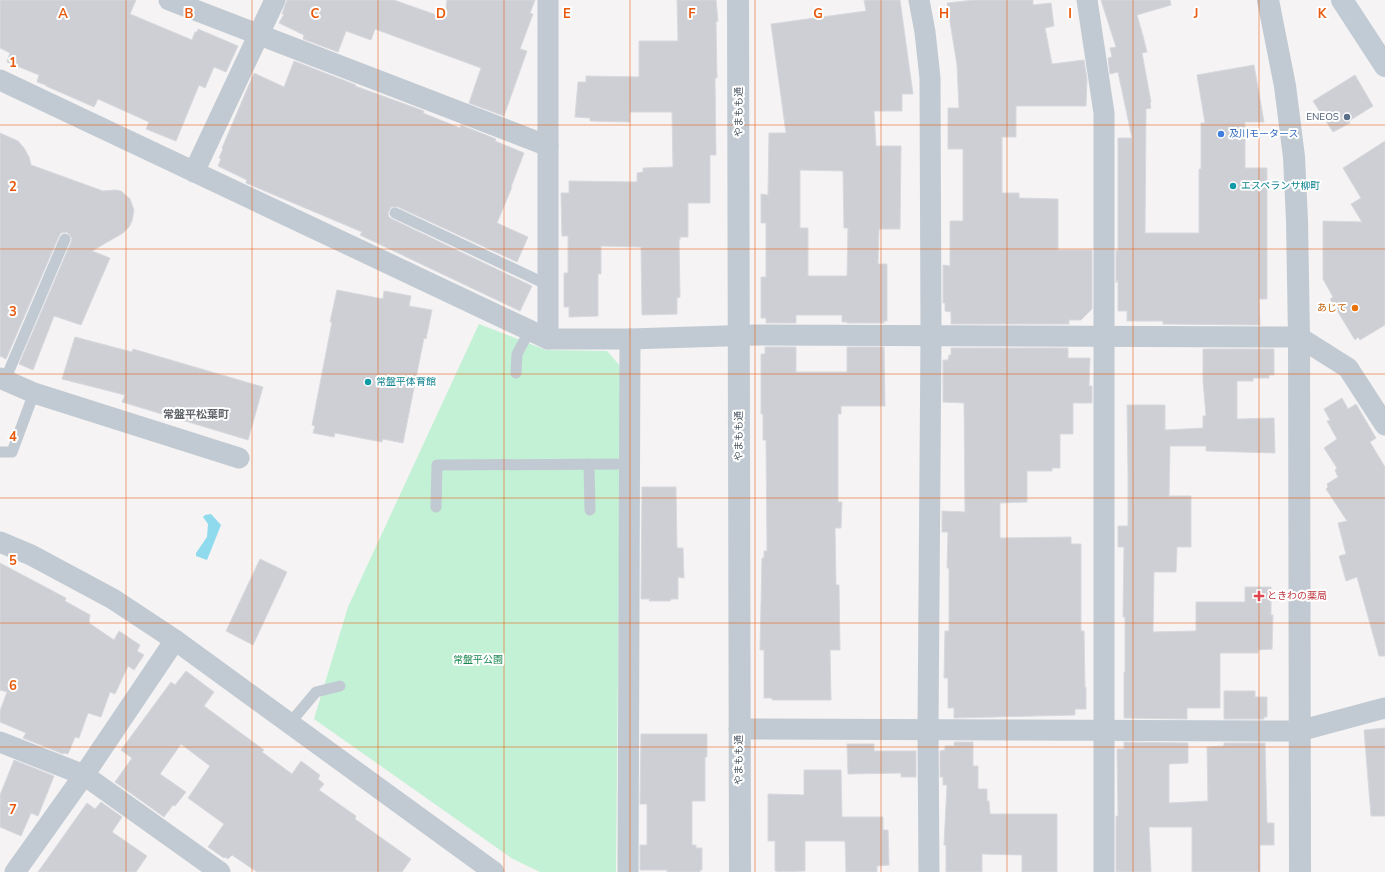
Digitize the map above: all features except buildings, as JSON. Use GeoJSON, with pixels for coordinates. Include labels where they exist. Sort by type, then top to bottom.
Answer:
{"type":"FeatureCollection","features":[{"type":"Feature","properties":{"kind":"main road"},"geometry":{"type":"LineString","coordinates":[[1342,0],[1385,66]]}},
{"type":"Feature","properties":{"kind":"street"},"geometry":{"type":"LineString","coordinates":[[169,0],[548,146]]}},
{"type":"Feature","properties":{"kind":"street"},"geometry":{"type":"LineString","coordinates":[[194,172],[274,0]]}},
{"type":"Feature","properties":{"kind":"street"},"geometry":{"type":"LineString","coordinates":[[539,334],[548,285],[548,0]]}},
{"type":"Feature","properties":{"kind":"street","name":"やまもも通"},"geometry":{"type":"LineString","coordinates":[[738,0],[740,872]]}},
{"type":"Feature","properties":{"kind":"street"},"geometry":{"type":"LineString","coordinates":[[920,0],[930,78],[931,335],[928,730],[929,872]]}},
{"type":"Feature","properties":{"kind":"street"},"geometry":{"type":"LineString","coordinates":[[1087,0],[1104,113],[1104,872]]}},
{"type":"Feature","properties":{"kind":"street"},"geometry":{"type":"LineString","coordinates":[[1268,0],[1285,86],[1294,157],[1297,220],[1299,336],[1300,872]]}},
{"type":"Feature","properties":{"kind":"street"},"geometry":{"type":"LineString","coordinates":[[0,80],[539,334],[630,339],[739,335],[1104,337],[1299,336],[1348,368],[1385,425]]}},
{"type":"Feature","properties":{"kind":"street"},"geometry":{"type":"LineString","coordinates":[[628,872],[630,761],[628,690],[630,339]]}},
{"type":"Feature","properties":{"kind":"street"},"geometry":{"type":"LineString","coordinates":[[2,379],[34,393],[239,458]]}},
{"type":"Feature","properties":{"kind":"street"},"geometry":{"type":"LineString","coordinates":[[0,542],[31,555],[113,598],[175,640],[494,872]]}},
{"type":"Feature","properties":{"kind":"street"},"geometry":{"type":"LineString","coordinates":[[15,872],[84,775],[175,640]]}},
{"type":"Feature","properties":{"kind":"street"},"geometry":{"type":"LineString","coordinates":[[739,730],[1299,731],[1385,708]]}},
{"type":"Feature","properties":{"kind":"street"},"geometry":{"type":"LineString","coordinates":[[0,742],[84,775],[220,872]]}},
{"type":"Feature","properties":{"kind":"lane"},"geometry":{"type":"LineString","coordinates":[[395,213],[548,285]]}},
{"type":"Feature","properties":{"kind":"lane"},"geometry":{"type":"LineString","coordinates":[[2,379],[65,238]]}},
{"type":"Feature","properties":{"kind":"lane"},"geometry":{"type":"LineString","coordinates":[[516,373],[517,354],[539,334]]}},
{"type":"Feature","properties":{"kind":"lane"},"geometry":{"type":"LineString","coordinates":[[0,452],[12,452],[34,393]]}},
{"type":"Feature","properties":{"kind":"lane"},"geometry":{"type":"LineString","coordinates":[[589,464],[590,510]]}},
{"type":"Feature","properties":{"kind":"lane"},"geometry":{"type":"LineString","coordinates":[[436,507],[437,465],[629,464]]}},
{"type":"Feature","properties":{"kind":"lane"},"geometry":{"type":"LineString","coordinates":[[290,723],[316,692],[340,686]]}},
{"type":"Feature","properties":{"kind":"green space","name":"常盤平公園"},"geometry":{"type":"Polygon","coordinates":[[[479,324],[546,350],[607,351],[621,367],[616,872],[540,872],[513,859],[314,719],[348,607],[479,324]]]}},
{"type":"Feature","properties":{"kind":"water"},"geometry":{"type":"Polygon","coordinates":[[[211,514],[221,525],[207,560],[196,556],[196,553],[207,537],[208,524],[203,517],[211,514]]]}},
{"type":"Feature","properties":{"kind":"place","name":"ENEOS"},"geometry":{"type":"Point","coordinates":[1347,117]}},
{"type":"Feature","properties":{"kind":"place","name":"及川モータース"},"geometry":{"type":"Point","coordinates":[1221,134]}},
{"type":"Feature","properties":{"kind":"place","name":"エスペランサ柳町"},"geometry":{"type":"Point","coordinates":[1233,186]}},
{"type":"Feature","properties":{"kind":"place","name":"あじて"},"geometry":{"type":"Point","coordinates":[1355,308]}},
{"type":"Feature","properties":{"kind":"place","name":"常盤平体育館"},"geometry":{"type":"Point","coordinates":[368,382]}},
{"type":"Feature","properties":{"kind":"place","name":"ときわの薬局"},"geometry":{"type":"Point","coordinates":[1259,596]}},
{"type":"Feature","properties":{"kind":"district","name":"常盤平松葉町"},"geometry":{"type":"Point","coordinates":[196,414]}}]}
